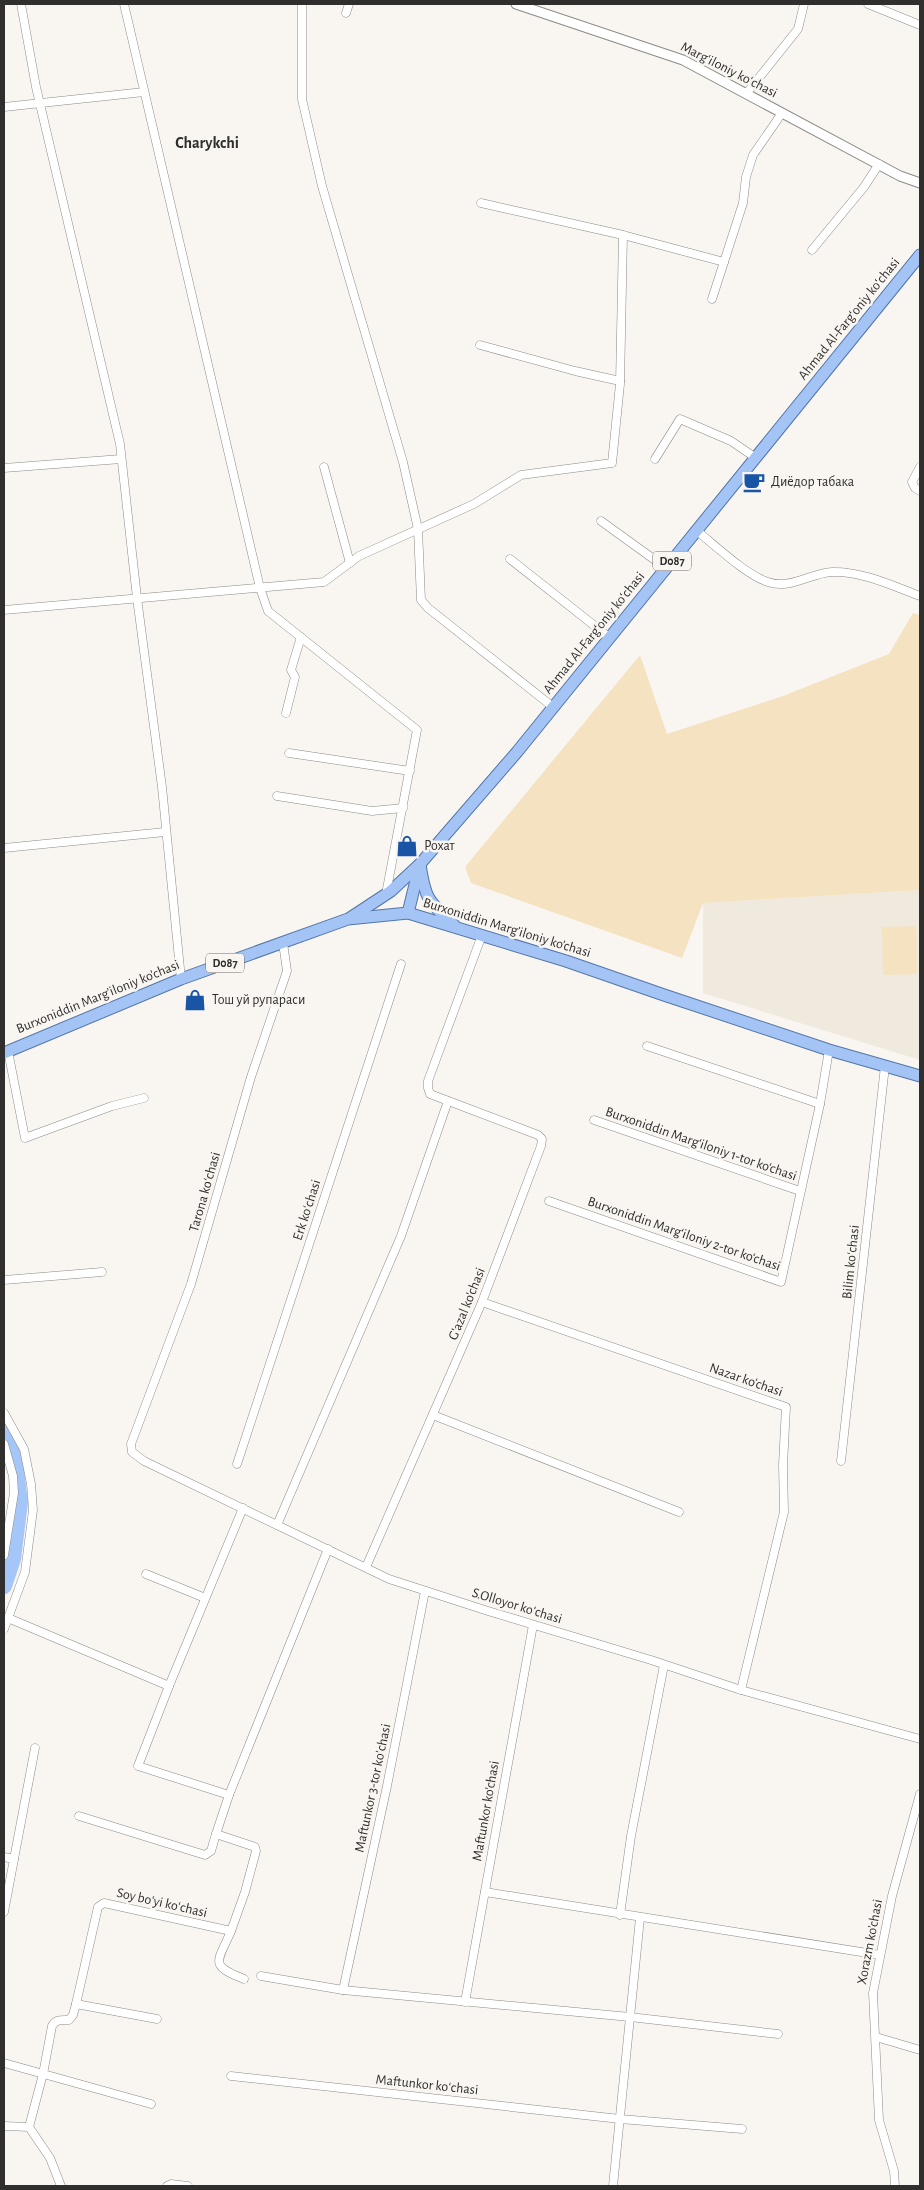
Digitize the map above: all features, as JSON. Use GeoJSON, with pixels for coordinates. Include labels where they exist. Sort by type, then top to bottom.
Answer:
{"type":"FeatureCollection","features":[{"type":"Feature","properties":{"kind":"main road","name":"Ahmad Al-Fargʻoniy koʻchasi"},"geometry":{"type":"LineString","coordinates":[[420,864],[610,638],[920,255]]}},
{"type":"Feature","properties":{"kind":"main road","name":"D087"},"geometry":{"type":"LineString","coordinates":[[348,919],[386,894],[420,864]]}},
{"type":"Feature","properties":{"kind":"main road","name":"D087"},"geometry":{"type":"LineString","coordinates":[[408,914],[420,864]]}},
{"type":"Feature","properties":{"kind":"main road"},"geometry":{"type":"LineString","coordinates":[[420,864],[424,887],[430,903],[455,926]]}},
{"type":"Feature","properties":{"kind":"main road","name":"Burxoniddin Marg’iloniy ko’chasi"},"geometry":{"type":"LineString","coordinates":[[6,1052],[181,979],[348,919],[408,914],[455,926],[566,961],[664,996],[829,1050],[920,1076]]}},
{"type":"Feature","properties":{"kind":"street"},"geometry":{"type":"LineString","coordinates":[[21,4],[40,104],[120,444],[137,598],[162,787],[181,979]]}},
{"type":"Feature","properties":{"kind":"street"},"geometry":{"type":"LineString","coordinates":[[124,4],[260,588],[268,610],[416,728],[417,733],[386,894]]}},
{"type":"Feature","properties":{"kind":"street"},"geometry":{"type":"LineString","coordinates":[[302,4],[302,99],[322,186],[403,462],[418,529],[421,600],[428,608],[553,707]]}},
{"type":"Feature","properties":{"kind":"street"},"geometry":{"type":"LineString","coordinates":[[346,13],[349,4]]}},
{"type":"Feature","properties":{"kind":"street","name":"Margʻiloniy koʻchasi"},"geometry":{"type":"LineString","coordinates":[[516,4],[683,60],[900,176],[920,183]]}},
{"type":"Feature","properties":{"kind":"street"},"geometry":{"type":"LineString","coordinates":[[746,94],[798,29],[804,4]]}},
{"type":"Feature","properties":{"kind":"street"},"geometry":{"type":"LineString","coordinates":[[868,4],[920,25]]}},
{"type":"Feature","properties":{"kind":"street"},"geometry":{"type":"LineString","coordinates":[[4,107],[144,92]]}},
{"type":"Feature","properties":{"kind":"street"},"geometry":{"type":"LineString","coordinates":[[712,299],[743,203],[746,177],[753,155],[782,113]]}},
{"type":"Feature","properties":{"kind":"street"},"geometry":{"type":"LineString","coordinates":[[812,250],[864,186],[879,164]]}},
{"type":"Feature","properties":{"kind":"street"},"geometry":{"type":"LineString","coordinates":[[481,203],[623,235],[724,262]]}},
{"type":"Feature","properties":{"kind":"street"},"geometry":{"type":"LineString","coordinates":[[4,610],[324,582],[359,556],[474,504],[521,475],[612,463],[620,381],[623,235]]}},
{"type":"Feature","properties":{"kind":"street"},"geometry":{"type":"LineString","coordinates":[[480,344],[575,372],[620,381]]}},
{"type":"Feature","properties":{"kind":"street"},"geometry":{"type":"LineString","coordinates":[[655,459],[680,420],[731,441],[756,458]]}},
{"type":"Feature","properties":{"kind":"street"},"geometry":{"type":"LineString","coordinates":[[4,468],[122,459]]}},
{"type":"Feature","properties":{"kind":"street"},"geometry":{"type":"LineString","coordinates":[[324,467],[350,562]]}},
{"type":"Feature","properties":{"kind":"street"},"geometry":{"type":"LineString","coordinates":[[920,467],[912,482],[915,488],[920,491]]}},
{"type":"Feature","properties":{"kind":"street"},"geometry":{"type":"LineString","coordinates":[[601,521],[666,568]]}},
{"type":"Feature","properties":{"kind":"street"},"geometry":{"type":"LineString","coordinates":[[697,530],[754,575],[770,583],[787,584],[820,574],[846,573],[920,596]]}},
{"type":"Feature","properties":{"kind":"street"},"geometry":{"type":"LineString","coordinates":[[510,559],[610,638]]}},
{"type":"Feature","properties":{"kind":"street"},"geometry":{"type":"LineString","coordinates":[[286,713],[296,677],[291,670],[301,637]]}},
{"type":"Feature","properties":{"kind":"street"},"geometry":{"type":"LineString","coordinates":[[289,753],[410,771]]}},
{"type":"Feature","properties":{"kind":"street"},"geometry":{"type":"LineString","coordinates":[[277,796],[372,811],[403,808]]}},
{"type":"Feature","properties":{"kind":"street"},"geometry":{"type":"LineString","coordinates":[[4,848],[165,832]]}},
{"type":"Feature","properties":{"kind":"street","name":"G'azal ko'chasi"},"geometry":{"type":"LineString","coordinates":[[366,1568],[482,1302],[542,1140],[531,1131],[430,1094],[428,1088],[428,1081],[482,935]]}},
{"type":"Feature","properties":{"kind":"street","name":"Tarona koʻchasi"},"geometry":{"type":"LineString","coordinates":[[131,1444],[191,1284],[251,1077],[287,971],[283,943]]}},
{"type":"Feature","properties":{"kind":"street","name":"Erk koʻchasi"},"geometry":{"type":"LineString","coordinates":[[237,1464],[401,964]]}},
{"type":"Feature","properties":{"kind":"street"},"geometry":{"type":"LineString","coordinates":[[647,1046],[820,1104]]}},
{"type":"Feature","properties":{"kind":"street"},"geometry":{"type":"LineString","coordinates":[[800,1191],[820,1104],[829,1050]]}},
{"type":"Feature","properties":{"kind":"street"},"geometry":{"type":"LineString","coordinates":[[6,1052],[25,1138],[112,1106],[144,1098]]}},
{"type":"Feature","properties":{"kind":"street","name":"Bilim koʻchasi"},"geometry":{"type":"LineString","coordinates":[[841,1460],[885,1066]]}},
{"type":"Feature","properties":{"kind":"street"},"geometry":{"type":"LineString","coordinates":[[277,1525],[401,1236],[448,1101]]}},
{"type":"Feature","properties":{"kind":"street","name":"Burxoniddin Marg‘iloniy 1-tor ko‘chasi"},"geometry":{"type":"LineString","coordinates":[[594,1120],[800,1191]]}},
{"type":"Feature","properties":{"kind":"street","name":"Burxoniddin Marg‘iloniy 2-tor ko‘chasi"},"geometry":{"type":"LineString","coordinates":[[549,1201],[781,1282],[800,1191]]}},
{"type":"Feature","properties":{"kind":"street"},"geometry":{"type":"LineString","coordinates":[[4,1280],[102,1272]]}},
{"type":"Feature","properties":{"kind":"street","name":"Nazar ko'chasi"},"geometry":{"type":"LineString","coordinates":[[482,1302],[786,1407],[783,1465],[784,1512],[741,1690]]}},
{"type":"Feature","properties":{"kind":"street"},"geometry":{"type":"LineString","coordinates":[[4,1413],[24,1449],[31,1484],[33,1510],[26,1572],[4,1629]]}},
{"type":"Feature","properties":{"kind":"street"},"geometry":{"type":"LineString","coordinates":[[434,1415],[679,1512]]}},
{"type":"Feature","properties":{"kind":"street"},"geometry":{"type":"LineString","coordinates":[[4,1444],[14,1476],[14,1493],[4,1555]]}},
{"type":"Feature","properties":{"kind":"street","name":"S.Olloyor koʻchasi"},"geometry":{"type":"LineString","coordinates":[[131,1444],[132,1452],[144,1461],[390,1579],[741,1690],[920,1740]]}},
{"type":"Feature","properties":{"kind":"street"},"geometry":{"type":"LineString","coordinates":[[229,1795],[138,1766],[243,1508]]}},
{"type":"Feature","properties":{"kind":"street"},"geometry":{"type":"LineString","coordinates":[[78,1816],[205,1855],[211,1851],[229,1795],[328,1549]]}},
{"type":"Feature","properties":{"kind":"street"},"geometry":{"type":"LineString","coordinates":[[146,1574],[205,1598]]}},
{"type":"Feature","properties":{"kind":"street","name":"Maftunkor 3-tor koʼchasi"},"geometry":{"type":"LineString","coordinates":[[343,1990],[387,1786],[425,1590]]}},
{"type":"Feature","properties":{"kind":"street"},"geometry":{"type":"LineString","coordinates":[[8,1618],[169,1686]]}},
{"type":"Feature","properties":{"kind":"street","name":"Maftunkor ko'chasi"},"geometry":{"type":"LineString","coordinates":[[465,2002],[533,1625]]}},
{"type":"Feature","properties":{"kind":"street"},"geometry":{"type":"LineString","coordinates":[[620,1915],[632,1831],[664,1665]]}},
{"type":"Feature","properties":{"kind":"street"},"geometry":{"type":"LineString","coordinates":[[4,1912],[35,1748]]}},
{"type":"Feature","properties":{"kind":"street","name":"Xorazm ko'chasi"},"geometry":{"type":"LineString","coordinates":[[896,2186],[894,2171],[879,2120],[873,1993],[892,1896],[920,1794]]}},
{"type":"Feature","properties":{"kind":"street"},"geometry":{"type":"LineString","coordinates":[[216,1834],[252,1845],[256,1851],[245,1892],[231,1932],[218,1961],[220,1968],[224,1972],[244,1979]]}},
{"type":"Feature","properties":{"kind":"street"},"geometry":{"type":"LineString","coordinates":[[4,1857],[14,1859]]}},
{"type":"Feature","properties":{"kind":"street"},"geometry":{"type":"LineString","coordinates":[[485,1892],[880,1955]]}},
{"type":"Feature","properties":{"kind":"street","name":"Soy boʻyi koʻchasi"},"geometry":{"type":"LineString","coordinates":[[29,2127],[43,2074],[52,2026],[59,2020],[69,2020],[73,2015],[98,1907],[104,1903],[231,1932]]}},
{"type":"Feature","properties":{"kind":"street"},"geometry":{"type":"LineString","coordinates":[[613,2186],[640,1918]]}},
{"type":"Feature","properties":{"kind":"street"},"geometry":{"type":"LineString","coordinates":[[261,1976],[343,1990],[630,2017],[778,2034]]}},
{"type":"Feature","properties":{"kind":"street"},"geometry":{"type":"LineString","coordinates":[[76,2004],[157,2019]]}},
{"type":"Feature","properties":{"kind":"street"},"geometry":{"type":"LineString","coordinates":[[876,2037],[920,2050]]}},
{"type":"Feature","properties":{"kind":"street"},"geometry":{"type":"LineString","coordinates":[[4,2063],[150,2104]]}},
{"type":"Feature","properties":{"kind":"street","name":"Maftunkor koʻchasi"},"geometry":{"type":"LineString","coordinates":[[231,2076],[620,2119],[742,2129]]}},
{"type":"Feature","properties":{"kind":"street"},"geometry":{"type":"LineString","coordinates":[[4,2126],[29,2127],[50,2158],[61,2186]]}},
{"type":"Feature","properties":{"kind":"street"},"geometry":{"type":"LineString","coordinates":[[167,2186],[170,2184],[188,2186]]}},
{"type":"Feature","properties":{"kind":"shaded area"},"geometry":{"type":"Polygon","coordinates":[[[913,613],[920,615],[920,890],[703,903],[682,958],[471,883],[465,867],[640,655],[667,734],[783,696],[889,654],[913,613]]]}},
{"type":"Feature","properties":{"kind":"shaded area"},"geometry":{"type":"Polygon","coordinates":[[[920,890],[920,1060],[703,993],[703,903],[920,890]]]}},
{"type":"Feature","properties":{"kind":"shaded area"},"geometry":{"type":"Polygon","coordinates":[[[916,926],[917,974],[883,975],[882,927],[916,926]]]}},
{"type":"Feature","properties":{"kind":"waterway"},"geometry":{"type":"LineString","coordinates":[[4,1424],[12,1437],[20,1502],[13,1559],[4,1586]]}},
{"type":"Feature","properties":{"kind":"place","name":"Диёдор табака"},"geometry":{"type":"Point","coordinates":[754,482]}},
{"type":"Feature","properties":{"kind":"place","name":"Рохат"},"geometry":{"type":"Point","coordinates":[407,846]}},
{"type":"Feature","properties":{"kind":"place","name":"Тош уй рупараси"},"geometry":{"type":"Point","coordinates":[195,1000]}},
{"type":"Feature","properties":{"kind":"district","name":"Charykchi"},"geometry":{"type":"Point","coordinates":[207,143]}}]}
